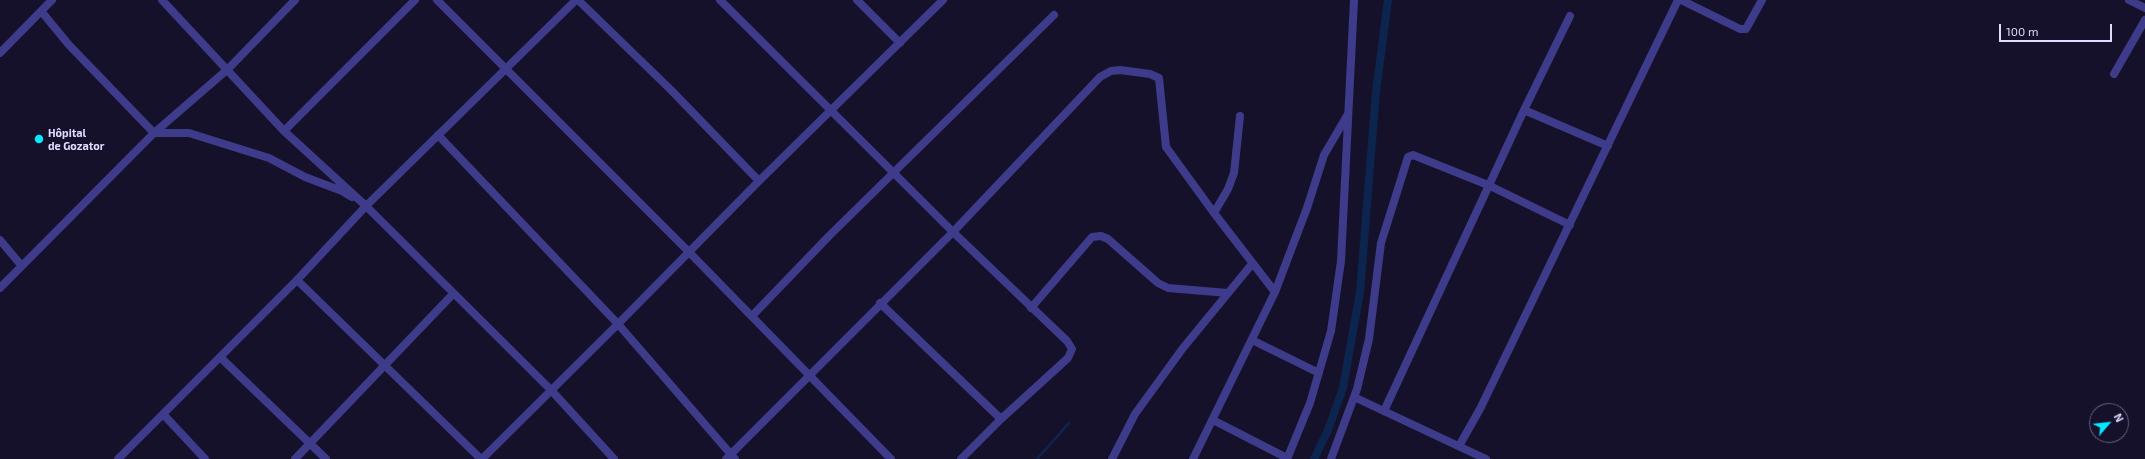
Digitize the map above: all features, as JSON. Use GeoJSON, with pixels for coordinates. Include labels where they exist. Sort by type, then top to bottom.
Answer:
{"type":"FeatureCollection","features":[{"type":"Feature","properties":{"kind":"street"},"geometry":{"type":"LineString","coordinates":[[1,49],[52,0]]}},
{"type":"Feature","properties":{"kind":"street"},"geometry":{"type":"LineString","coordinates":[[162,0],[228,69],[284,131],[366,206],[551,390],[614,459]]}},
{"type":"Feature","properties":{"kind":"street"},"geometry":{"type":"LineString","coordinates":[[0,288],[154,134],[228,69],[295,0]]}},
{"type":"Feature","properties":{"kind":"street"},"geometry":{"type":"LineString","coordinates":[[284,131],[415,0]]}},
{"type":"Feature","properties":{"kind":"street"},"geometry":{"type":"LineString","coordinates":[[437,0],[688,251],[891,459]]}},
{"type":"Feature","properties":{"kind":"street"},"geometry":{"type":"LineString","coordinates":[[118,459],[296,280],[366,206],[505,68],[577,0],[670,90],[759,180]]}},
{"type":"Feature","properties":{"kind":"street"},"geometry":{"type":"LineString","coordinates":[[720,0],[953,232],[1067,341],[1072,349],[1068,358],[1000,420],[961,459]]}},
{"type":"Feature","properties":{"kind":"street"},"geometry":{"type":"LineString","coordinates":[[857,0],[900,43]]}},
{"type":"Feature","properties":{"kind":"street"},"geometry":{"type":"LineString","coordinates":[[296,280],[481,459],[618,324],[759,180],[832,111],[943,0]]}},
{"type":"Feature","properties":{"kind":"street"},"geometry":{"type":"LineString","coordinates":[[1213,420],[1287,459],[1310,403],[1331,331],[1341,261],[1354,0]]}},
{"type":"Feature","properties":{"kind":"street"},"geometry":{"type":"LineString","coordinates":[[1459,446],[1480,409],[1680,0],[1740,29],[1746,29],[1762,0]]}},
{"type":"Feature","properties":{"kind":"street"},"geometry":{"type":"LineString","coordinates":[[2129,0],[2145,8]]}},
{"type":"Feature","properties":{"kind":"street"},"geometry":{"type":"LineString","coordinates":[[41,11],[69,45],[154,134],[189,133],[269,158],[305,177],[342,191],[366,206]]}},
{"type":"Feature","properties":{"kind":"street"},"geometry":{"type":"LineString","coordinates":[[752,316],[893,173],[1054,15]]}},
{"type":"Feature","properties":{"kind":"street"},"geometry":{"type":"LineString","coordinates":[[1384,411],[1488,185],[1570,16]]}},
{"type":"Feature","properties":{"kind":"street"},"geometry":{"type":"LineString","coordinates":[[2114,74],[2145,20]]}},
{"type":"Feature","properties":{"kind":"street"},"geometry":{"type":"LineString","coordinates":[[438,135],[618,324],[730,457],[880,303],[953,232],[1100,77],[1111,71],[1120,70],[1150,74],[1159,78],[1166,147],[1252,264],[1275,292]]}},
{"type":"Feature","properties":{"kind":"street"},"geometry":{"type":"LineString","coordinates":[[1524,110],[1608,146]]}},
{"type":"Feature","properties":{"kind":"street"},"geometry":{"type":"LineString","coordinates":[[1193,459],[1275,292],[1307,208],[1324,155],[1349,113]]}},
{"type":"Feature","properties":{"kind":"street"},"geometry":{"type":"LineString","coordinates":[[1214,213],[1228,189],[1234,173],[1240,116]]}},
{"type":"Feature","properties":{"kind":"street"},"geometry":{"type":"LineString","coordinates":[[1331,459],[1354,397],[1369,339],[1381,243],[1408,157],[1413,155],[1488,185],[1570,225]]}},
{"type":"Feature","properties":{"kind":"street"},"geometry":{"type":"LineString","coordinates":[[1031,308],[1092,237],[1102,236],[1108,239],[1158,283],[1168,288],[1228,293]]}},
{"type":"Feature","properties":{"kind":"street"},"geometry":{"type":"LineString","coordinates":[[0,240],[22,265]]}},
{"type":"Feature","properties":{"kind":"street"},"geometry":{"type":"LineString","coordinates":[[1112,459],[1135,414],[1183,348],[1252,264]]}},
{"type":"Feature","properties":{"kind":"street"},"geometry":{"type":"LineString","coordinates":[[295,459],[453,294]]}},
{"type":"Feature","properties":{"kind":"street"},"geometry":{"type":"LineString","coordinates":[[880,303],[1000,420]]}},
{"type":"Feature","properties":{"kind":"street"},"geometry":{"type":"LineString","coordinates":[[1252,340],[1319,372]]}},
{"type":"Feature","properties":{"kind":"street"},"geometry":{"type":"LineString","coordinates":[[220,356],[326,459]]}},
{"type":"Feature","properties":{"kind":"street"},"geometry":{"type":"LineString","coordinates":[[1354,397],[1486,459]]}},
{"type":"Feature","properties":{"kind":"street"},"geometry":{"type":"LineString","coordinates":[[163,414],[205,459]]}},
{"type":"Feature","properties":{"kind":"waterway"},"geometry":{"type":"LineString","coordinates":[[1314,459],[1328,430],[1343,388],[1360,292],[1376,92],[1388,0]]}},
{"type":"Feature","properties":{"kind":"waterway"},"geometry":{"type":"LineString","coordinates":[[1037,459],[1069,423]]}},
{"type":"Feature","properties":{"kind":"place","name":"Hôpital de Gozator"},"geometry":{"type":"Point","coordinates":[39,139]}}]}
